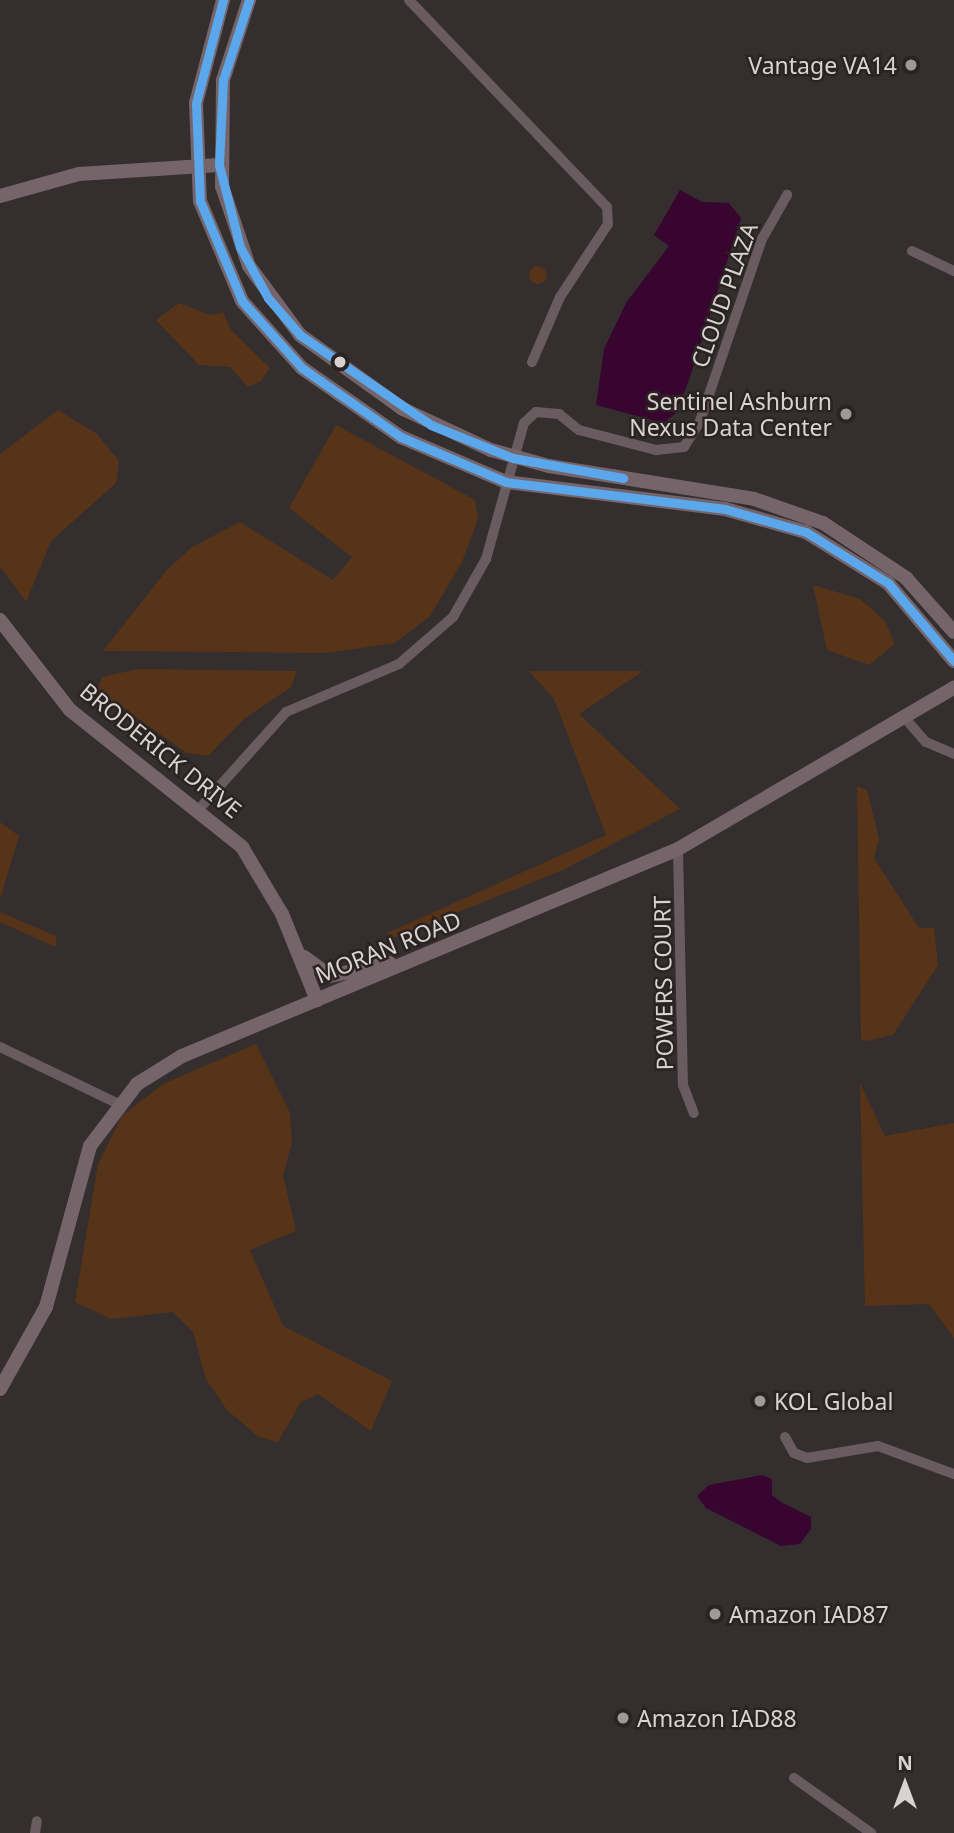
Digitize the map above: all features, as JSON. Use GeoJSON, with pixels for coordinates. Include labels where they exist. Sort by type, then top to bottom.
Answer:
{"type":"FeatureCollection","features":[{"type":"Feature","properties":{"kind":"main road"},"geometry":{"type":"LineString","coordinates":[[223,0],[197,92],[195,165],[206,224],[223,268],[265,333],[302,368],[401,437],[506,482],[725,509],[806,532],[888,583],[954,660]]}},
{"type":"Feature","properties":{"kind":"main road"},"geometry":{"type":"LineString","coordinates":[[249,0],[223,80],[219,165],[249,266],[300,335],[431,425],[513,458],[754,499],[803,514],[890,565],[954,632]]}},
{"type":"Feature","properties":{"kind":"main road"},"geometry":{"type":"LineString","coordinates":[[0,197],[72,175],[219,165]]}},
{"type":"Feature","properties":{"kind":"main road","name":"BRODERICK DRIVE"},"geometry":{"type":"LineString","coordinates":[[0,620],[70,710],[200,808],[257,867],[297,949],[317,1000]]}},
{"type":"Feature","properties":{"kind":"main road","name":"MORAN ROAD"},"geometry":{"type":"LineString","coordinates":[[0,1390],[46,1307],[82,1166],[117,1104],[183,1056],[678,849],[954,688]]}},
{"type":"Feature","properties":{"kind":"main road"},"geometry":{"type":"LineString","coordinates":[[297,949],[317,972],[334,976],[446,948]]}},
{"type":"Feature","properties":{"kind":"street"},"geometry":{"type":"LineString","coordinates":[[409,0],[607,206],[608,224],[560,297],[532,362]]}},
{"type":"Feature","properties":{"kind":"street","name":"CLOUD PLAZA"},"geometry":{"type":"LineString","coordinates":[[513,458],[524,423],[546,410],[579,430],[656,450],[684,447],[696,430],[762,239],[787,195]]}},
{"type":"Feature","properties":{"kind":"street"},"geometry":{"type":"LineString","coordinates":[[912,251],[954,271]]}},
{"type":"Feature","properties":{"kind":"street"},"geometry":{"type":"LineString","coordinates":[[200,808],[250,745],[286,712],[399,664],[453,617],[486,559],[513,458]]}},
{"type":"Feature","properties":{"kind":"street"},"geometry":{"type":"LineString","coordinates":[[904,717],[926,742],[954,754]]}},
{"type":"Feature","properties":{"kind":"street","name":"POWERS COURT"},"geometry":{"type":"LineString","coordinates":[[678,849],[683,1085],[694,1114]]}},
{"type":"Feature","properties":{"kind":"street"},"geometry":{"type":"LineString","coordinates":[[0,1047],[117,1104]]}},
{"type":"Feature","properties":{"kind":"street"},"geometry":{"type":"LineString","coordinates":[[785,1437],[794,1452],[807,1458],[878,1446],[954,1475]]}},
{"type":"Feature","properties":{"kind":"street"},"geometry":{"type":"LineString","coordinates":[[794,1778],[871,1833]]}},
{"type":"Feature","properties":{"kind":"street"},"geometry":{"type":"LineString","coordinates":[[35,1833],[37,1821]]}},
{"type":"Feature","properties":{"kind":"shaded area"},"geometry":{"type":"Polygon","coordinates":[[[680,190],[702,202],[729,203],[741,218],[688,383],[675,414],[663,423],[596,405],[604,349],[626,303],[669,246],[654,235],[680,190]]]}},
{"type":"Feature","properties":{"kind":"shaded area"},"geometry":{"type":"Polygon","coordinates":[[[538,266],[544,269],[547,275],[544,281],[538,284],[532,281],[529,275],[532,269],[538,266]]]}},
{"type":"Feature","properties":{"kind":"shaded area"},"geometry":{"type":"Polygon","coordinates":[[[179,303],[211,315],[223,312],[231,330],[270,368],[261,381],[248,387],[230,367],[199,365],[156,320],[179,303]]]}},
{"type":"Feature","properties":{"kind":"shaded area"},"geometry":{"type":"Polygon","coordinates":[[[58,410],[97,434],[119,461],[116,483],[51,541],[26,602],[0,566],[0,454],[58,410]]]}},
{"type":"Feature","properties":{"kind":"shaded area"},"geometry":{"type":"Polygon","coordinates":[[[336,425],[475,500],[478,519],[462,562],[430,616],[395,643],[327,653],[103,651],[166,571],[192,547],[240,522],[333,580],[352,557],[289,508],[336,425]]]}},
{"type":"Feature","properties":{"kind":"shaded area"},"geometry":{"type":"Polygon","coordinates":[[[813,585],[860,599],[885,621],[895,644],[869,665],[827,650],[813,585]]]}},
{"type":"Feature","properties":{"kind":"shaded area"},"geometry":{"type":"Polygon","coordinates":[[[138,669],[297,671],[291,687],[244,719],[208,756],[187,753],[97,690],[102,677],[138,669]]]}},
{"type":"Feature","properties":{"kind":"shaded area"},"geometry":{"type":"Polygon","coordinates":[[[529,671],[643,671],[579,714],[680,809],[563,870],[394,938],[387,933],[606,835],[554,699],[529,671]]]}},
{"type":"Feature","properties":{"kind":"shaded area"},"geometry":{"type":"Polygon","coordinates":[[[857,786],[867,790],[879,838],[874,858],[919,928],[934,928],[938,965],[893,1035],[867,1041],[861,1040],[857,786]]]}},
{"type":"Feature","properties":{"kind":"shaded area"},"geometry":{"type":"Polygon","coordinates":[[[0,822],[19,836],[0,899],[0,822]]]}},
{"type":"Feature","properties":{"kind":"shaded area"},"geometry":{"type":"Polygon","coordinates":[[[0,912],[56,936],[56,947],[0,922],[0,912]]]}},
{"type":"Feature","properties":{"kind":"shaded area"},"geometry":{"type":"Polygon","coordinates":[[[256,1044],[290,1113],[292,1142],[283,1175],[296,1231],[250,1250],[283,1326],[392,1381],[371,1431],[318,1394],[301,1402],[278,1442],[259,1437],[227,1410],[206,1379],[193,1332],[173,1312],[111,1319],[75,1302],[98,1164],[122,1116],[163,1084],[256,1044]]]}},
{"type":"Feature","properties":{"kind":"shaded area"},"geometry":{"type":"Polygon","coordinates":[[[860,1083],[885,1136],[954,1123],[954,1338],[929,1304],[865,1306],[860,1083]]]}},
{"type":"Feature","properties":{"kind":"shaded area"},"geometry":{"type":"Polygon","coordinates":[[[762,1475],[772,1479],[772,1495],[811,1517],[811,1529],[800,1544],[781,1546],[706,1508],[697,1496],[709,1485],[762,1475]]]}},
{"type":"Feature","properties":{"kind":"transit line"},"geometry":{"type":"LineString","coordinates":[[223,0],[196,103],[200,201],[242,301],[302,368],[401,437],[506,482],[725,509],[806,532],[888,583],[954,661]]}},
{"type":"Feature","properties":{"kind":"transit line"},"geometry":{"type":"LineString","coordinates":[[249,0],[223,80],[219,165],[240,247],[268,298],[300,335],[431,425],[513,458],[623,478]]}},
{"type":"Feature","properties":{"kind":"place","name":"Vantage VA14"},"geometry":{"type":"Point","coordinates":[911,65]}},
{"type":"Feature","properties":{"kind":"place","name":"Sentinel Ashburn Nexus Data Center"},"geometry":{"type":"Point","coordinates":[846,414]}},
{"type":"Feature","properties":{"kind":"place","name":"KOL Global"},"geometry":{"type":"Point","coordinates":[760,1401]}},
{"type":"Feature","properties":{"kind":"place","name":"Amazon IAD87"},"geometry":{"type":"Point","coordinates":[715,1614]}},
{"type":"Feature","properties":{"kind":"place","name":"Amazon IAD88"},"geometry":{"type":"Point","coordinates":[623,1718]}}]}
